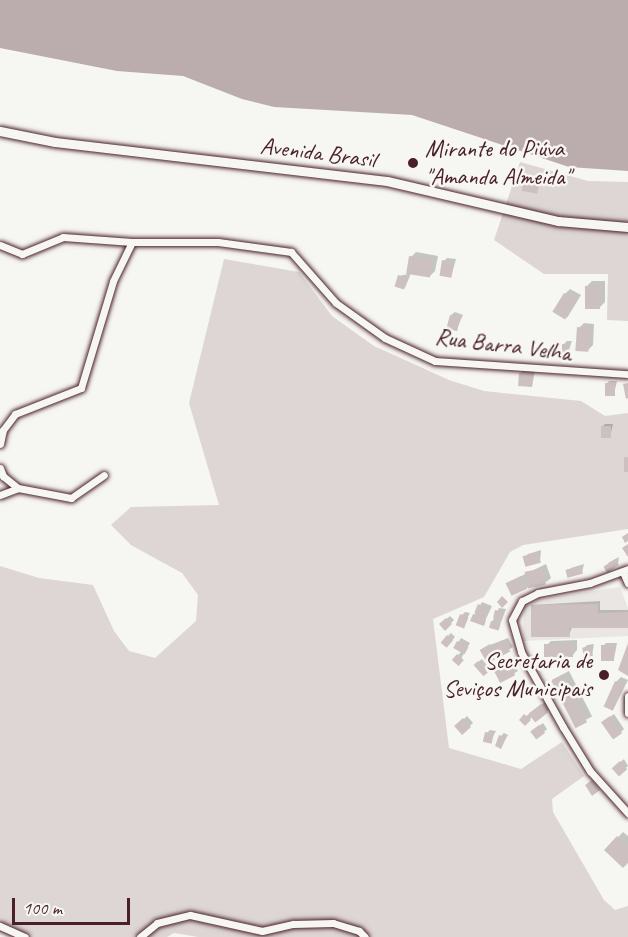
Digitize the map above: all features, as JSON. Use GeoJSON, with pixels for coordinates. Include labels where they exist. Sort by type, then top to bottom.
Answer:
{"type":"FeatureCollection","features":[{"type":"Feature","properties":{"kind":"main road","name":"Avenida Brasil"},"geometry":{"type":"LineString","coordinates":[[0,131],[55,142],[387,181],[558,221],[628,227]]}},
{"type":"Feature","properties":{"kind":"street"},"geometry":{"type":"LineString","coordinates":[[0,137],[13,133]]}},
{"type":"Feature","properties":{"kind":"street","name":"Rua Barra Velha"},"geometry":{"type":"LineString","coordinates":[[0,245],[22,254],[63,237],[132,242],[218,242],[291,252],[336,303],[385,338],[435,361],[610,376],[628,374]]}},
{"type":"Feature","properties":{"kind":"street"},"geometry":{"type":"LineString","coordinates":[[0,444],[3,430],[15,414],[81,388],[113,281],[132,242]]}},
{"type":"Feature","properties":{"kind":"street"},"geometry":{"type":"LineString","coordinates":[[0,468],[3,476],[18,488],[71,498],[104,475]]}},
{"type":"Feature","properties":{"kind":"street"},"geometry":{"type":"LineString","coordinates":[[0,495],[18,488]]}},
{"type":"Feature","properties":{"kind":"street"},"geometry":{"type":"LineString","coordinates":[[628,583],[626,571],[538,593],[522,601],[514,611],[513,627],[521,652],[590,771],[628,813]]}},
{"type":"Feature","properties":{"kind":"street"},"geometry":{"type":"LineString","coordinates":[[628,696],[628,713]]}},
{"type":"Feature","properties":{"kind":"street"},"geometry":{"type":"LineString","coordinates":[[140,937],[157,923],[190,915],[262,931],[293,924],[333,923],[358,931],[365,937]]}},
{"type":"Feature","properties":{"kind":"street"},"geometry":{"type":"LineString","coordinates":[[0,926],[25,937]]}},
{"type":"Feature","properties":{"kind":"shaded area"},"geometry":{"type":"Polygon","coordinates":[[[0,0],[628,0],[628,171],[569,167],[412,115],[274,107],[242,99],[183,76],[117,71],[0,48],[0,0]]]}},
{"type":"Feature","properties":{"kind":"shaded area"},"geometry":{"type":"Polygon","coordinates":[[[520,162],[588,181],[628,182],[628,321],[607,320],[608,274],[544,274],[494,240],[520,162]]]}},
{"type":"Feature","properties":{"kind":"shaded area"},"geometry":{"type":"Polygon","coordinates":[[[224,259],[299,272],[332,316],[374,346],[449,380],[484,391],[581,401],[605,416],[628,413],[628,529],[523,545],[510,552],[484,597],[433,619],[449,748],[521,769],[562,742],[584,776],[552,799],[553,812],[604,900],[615,910],[628,906],[628,937],[198,937],[174,933],[167,937],[13,937],[0,931],[0,566],[39,578],[93,585],[114,631],[129,651],[155,658],[196,621],[198,595],[182,573],[131,545],[111,525],[131,507],[219,505],[189,403],[224,259]]]}},
{"type":"Feature","properties":{"kind":"shaded area"},"geometry":{"type":"Polygon","coordinates":[[[620,587],[628,608],[628,636],[523,641],[524,607],[540,599],[620,587]]]}},
{"type":"Feature","properties":{"kind":"building"},"geometry":{"type":"Polygon","coordinates":[[[524,178],[540,181],[537,194],[522,191],[524,178]]]}},
{"type":"Feature","properties":{"kind":"building"},"geometry":{"type":"Polygon","coordinates":[[[409,256],[433,260],[430,278],[406,274],[409,256]]]}},
{"type":"Feature","properties":{"kind":"building"},"geometry":{"type":"Polygon","coordinates":[[[442,260],[454,262],[451,278],[439,276],[442,260]]]}},
{"type":"Feature","properties":{"kind":"building"},"geometry":{"type":"Polygon","coordinates":[[[398,275],[408,278],[404,289],[394,286],[398,275]]]}},
{"type":"Feature","properties":{"kind":"building"},"geometry":{"type":"Polygon","coordinates":[[[585,286],[600,286],[600,309],[585,309],[585,286]]]}},
{"type":"Feature","properties":{"kind":"building"},"geometry":{"type":"Polygon","coordinates":[[[564,293],[577,301],[565,320],[552,312],[564,293]]]}},
{"type":"Feature","properties":{"kind":"building"},"geometry":{"type":"Polygon","coordinates":[[[450,315],[461,318],[457,331],[446,329],[450,315]]]}},
{"type":"Feature","properties":{"kind":"building"},"geometry":{"type":"Polygon","coordinates":[[[577,327],[590,328],[588,352],[575,351],[577,327]]]}},
{"type":"Feature","properties":{"kind":"building"},"geometry":{"type":"Polygon","coordinates":[[[562,344],[569,344],[569,354],[562,354],[562,344]]]}},
{"type":"Feature","properties":{"kind":"building"},"geometry":{"type":"Polygon","coordinates":[[[519,373],[533,374],[532,387],[518,386],[519,373]]]}},
{"type":"Feature","properties":{"kind":"building"},"geometry":{"type":"Polygon","coordinates":[[[605,383],[615,383],[615,396],[605,396],[605,383]]]}},
{"type":"Feature","properties":{"kind":"building"},"geometry":{"type":"Polygon","coordinates":[[[628,383],[628,398],[626,399],[623,384],[628,383]]]}},
{"type":"Feature","properties":{"kind":"building"},"geometry":{"type":"Polygon","coordinates":[[[601,426],[611,426],[611,438],[601,438],[601,426]]]}},
{"type":"Feature","properties":{"kind":"building"},"geometry":{"type":"Polygon","coordinates":[[[624,457],[628,457],[628,472],[624,472],[624,457]]]}},
{"type":"Feature","properties":{"kind":"building"},"geometry":{"type":"Polygon","coordinates":[[[628,533],[628,541],[625,543],[622,537],[628,533]]]}},
{"type":"Feature","properties":{"kind":"building"},"geometry":{"type":"Polygon","coordinates":[[[628,544],[628,557],[622,548],[628,544]]]}},
{"type":"Feature","properties":{"kind":"building"},"geometry":{"type":"Polygon","coordinates":[[[538,552],[541,563],[525,567],[523,556],[538,552]]]}},
{"type":"Feature","properties":{"kind":"building"},"geometry":{"type":"Polygon","coordinates":[[[615,559],[619,565],[607,573],[603,567],[615,559]]]}},
{"type":"Feature","properties":{"kind":"building"},"geometry":{"type":"Polygon","coordinates":[[[581,566],[583,574],[567,578],[565,570],[581,566]]]}},
{"type":"Feature","properties":{"kind":"building"},"geometry":{"type":"Polygon","coordinates":[[[542,568],[546,585],[528,589],[524,572],[542,568]]]}},
{"type":"Feature","properties":{"kind":"building"},"geometry":{"type":"Polygon","coordinates":[[[521,576],[527,589],[512,596],[506,583],[521,576]]]}},
{"type":"Feature","properties":{"kind":"building"},"geometry":{"type":"Polygon","coordinates":[[[502,596],[508,602],[502,608],[497,602],[502,596]]]}},
{"type":"Feature","properties":{"kind":"building"},"geometry":{"type":"Polygon","coordinates":[[[478,604],[490,609],[486,617],[474,612],[478,604]]]}},
{"type":"Feature","properties":{"kind":"building"},"geometry":{"type":"Polygon","coordinates":[[[598,604],[598,613],[628,612],[628,628],[569,628],[570,637],[531,637],[531,605],[598,604]]]}},
{"type":"Feature","properties":{"kind":"building"},"geometry":{"type":"Polygon","coordinates":[[[495,610],[504,612],[502,620],[493,618],[495,610]]]}},
{"type":"Feature","properties":{"kind":"building"},"geometry":{"type":"Polygon","coordinates":[[[460,614],[468,617],[464,628],[456,625],[460,614]]]}},
{"type":"Feature","properties":{"kind":"building"},"geometry":{"type":"Polygon","coordinates":[[[473,614],[486,620],[484,626],[470,621],[473,614]]]}},
{"type":"Feature","properties":{"kind":"building"},"geometry":{"type":"Polygon","coordinates":[[[446,618],[452,624],[445,631],[439,624],[446,618]]]}},
{"type":"Feature","properties":{"kind":"building"},"geometry":{"type":"Polygon","coordinates":[[[491,621],[501,624],[499,631],[489,628],[491,621]]]}},
{"type":"Feature","properties":{"kind":"building"},"geometry":{"type":"Polygon","coordinates":[[[447,635],[453,640],[447,648],[441,643],[447,635]]]}},
{"type":"Feature","properties":{"kind":"building"},"geometry":{"type":"Polygon","coordinates":[[[504,640],[510,651],[500,657],[494,646],[504,640]]]}},
{"type":"Feature","properties":{"kind":"building"},"geometry":{"type":"Polygon","coordinates":[[[457,641],[468,647],[464,654],[453,648],[457,641]]]}},
{"type":"Feature","properties":{"kind":"building"},"geometry":{"type":"Polygon","coordinates":[[[628,643],[628,676],[618,670],[628,643]]]}},
{"type":"Feature","properties":{"kind":"building"},"geometry":{"type":"Polygon","coordinates":[[[490,644],[498,658],[488,664],[480,650],[490,644]]]}},
{"type":"Feature","properties":{"kind":"building"},"geometry":{"type":"Polygon","coordinates":[[[544,644],[573,644],[573,657],[544,657],[544,644]]]}},
{"type":"Feature","properties":{"kind":"building"},"geometry":{"type":"Polygon","coordinates":[[[601,645],[614,645],[614,661],[601,661],[601,645]]]}},
{"type":"Feature","properties":{"kind":"building"},"geometry":{"type":"Polygon","coordinates":[[[591,646],[593,656],[584,658],[582,648],[591,646]]]}},
{"type":"Feature","properties":{"kind":"building"},"geometry":{"type":"Polygon","coordinates":[[[457,654],[464,660],[459,666],[452,660],[457,654]]]}},
{"type":"Feature","properties":{"kind":"building"},"geometry":{"type":"Polygon","coordinates":[[[478,661],[488,672],[484,676],[474,665],[478,661]]]}},
{"type":"Feature","properties":{"kind":"building"},"geometry":{"type":"Polygon","coordinates":[[[508,661],[515,675],[500,683],[493,669],[508,661]]]}},
{"type":"Feature","properties":{"kind":"building"},"geometry":{"type":"Polygon","coordinates":[[[563,675],[587,722],[575,728],[551,681],[563,675]]]}},
{"type":"Feature","properties":{"kind":"building"},"geometry":{"type":"Polygon","coordinates":[[[615,681],[624,685],[613,711],[604,707],[615,681]]]}},
{"type":"Feature","properties":{"kind":"building"},"geometry":{"type":"Polygon","coordinates":[[[541,704],[548,713],[535,723],[528,714],[541,704]]]}},
{"type":"Feature","properties":{"kind":"building"},"geometry":{"type":"Polygon","coordinates":[[[524,714],[531,720],[525,726],[519,720],[524,714]]]}},
{"type":"Feature","properties":{"kind":"building"},"geometry":{"type":"Polygon","coordinates":[[[610,716],[622,733],[613,740],[601,722],[610,716]]]}},
{"type":"Feature","properties":{"kind":"building"},"geometry":{"type":"Polygon","coordinates":[[[463,718],[471,727],[462,735],[454,726],[463,718]]]}},
{"type":"Feature","properties":{"kind":"building"},"geometry":{"type":"Polygon","coordinates":[[[539,725],[545,733],[536,740],[530,732],[539,725]]]}},
{"type":"Feature","properties":{"kind":"building"},"geometry":{"type":"Polygon","coordinates":[[[485,732],[494,734],[492,744],[483,742],[485,732]]]}},
{"type":"Feature","properties":{"kind":"building"},"geometry":{"type":"Polygon","coordinates":[[[499,735],[506,738],[501,749],[495,746],[499,735]]]}},
{"type":"Feature","properties":{"kind":"building"},"geometry":{"type":"Polygon","coordinates":[[[620,761],[627,769],[619,777],[612,768],[620,761]]]}},
{"type":"Feature","properties":{"kind":"building"},"geometry":{"type":"Polygon","coordinates":[[[592,780],[600,790],[592,796],[585,785],[592,780]]]}},
{"type":"Feature","properties":{"kind":"building"},"geometry":{"type":"Polygon","coordinates":[[[617,836],[628,846],[628,863],[623,868],[604,850],[617,836]]]}},
{"type":"Feature","properties":{"kind":"place","name":"Mirante do Piúva \"Amanda Almeida\""},"geometry":{"type":"Point","coordinates":[413,163]}},
{"type":"Feature","properties":{"kind":"place","name":"Secretaria de Seviços Municipais"},"geometry":{"type":"Point","coordinates":[604,675]}}]}
